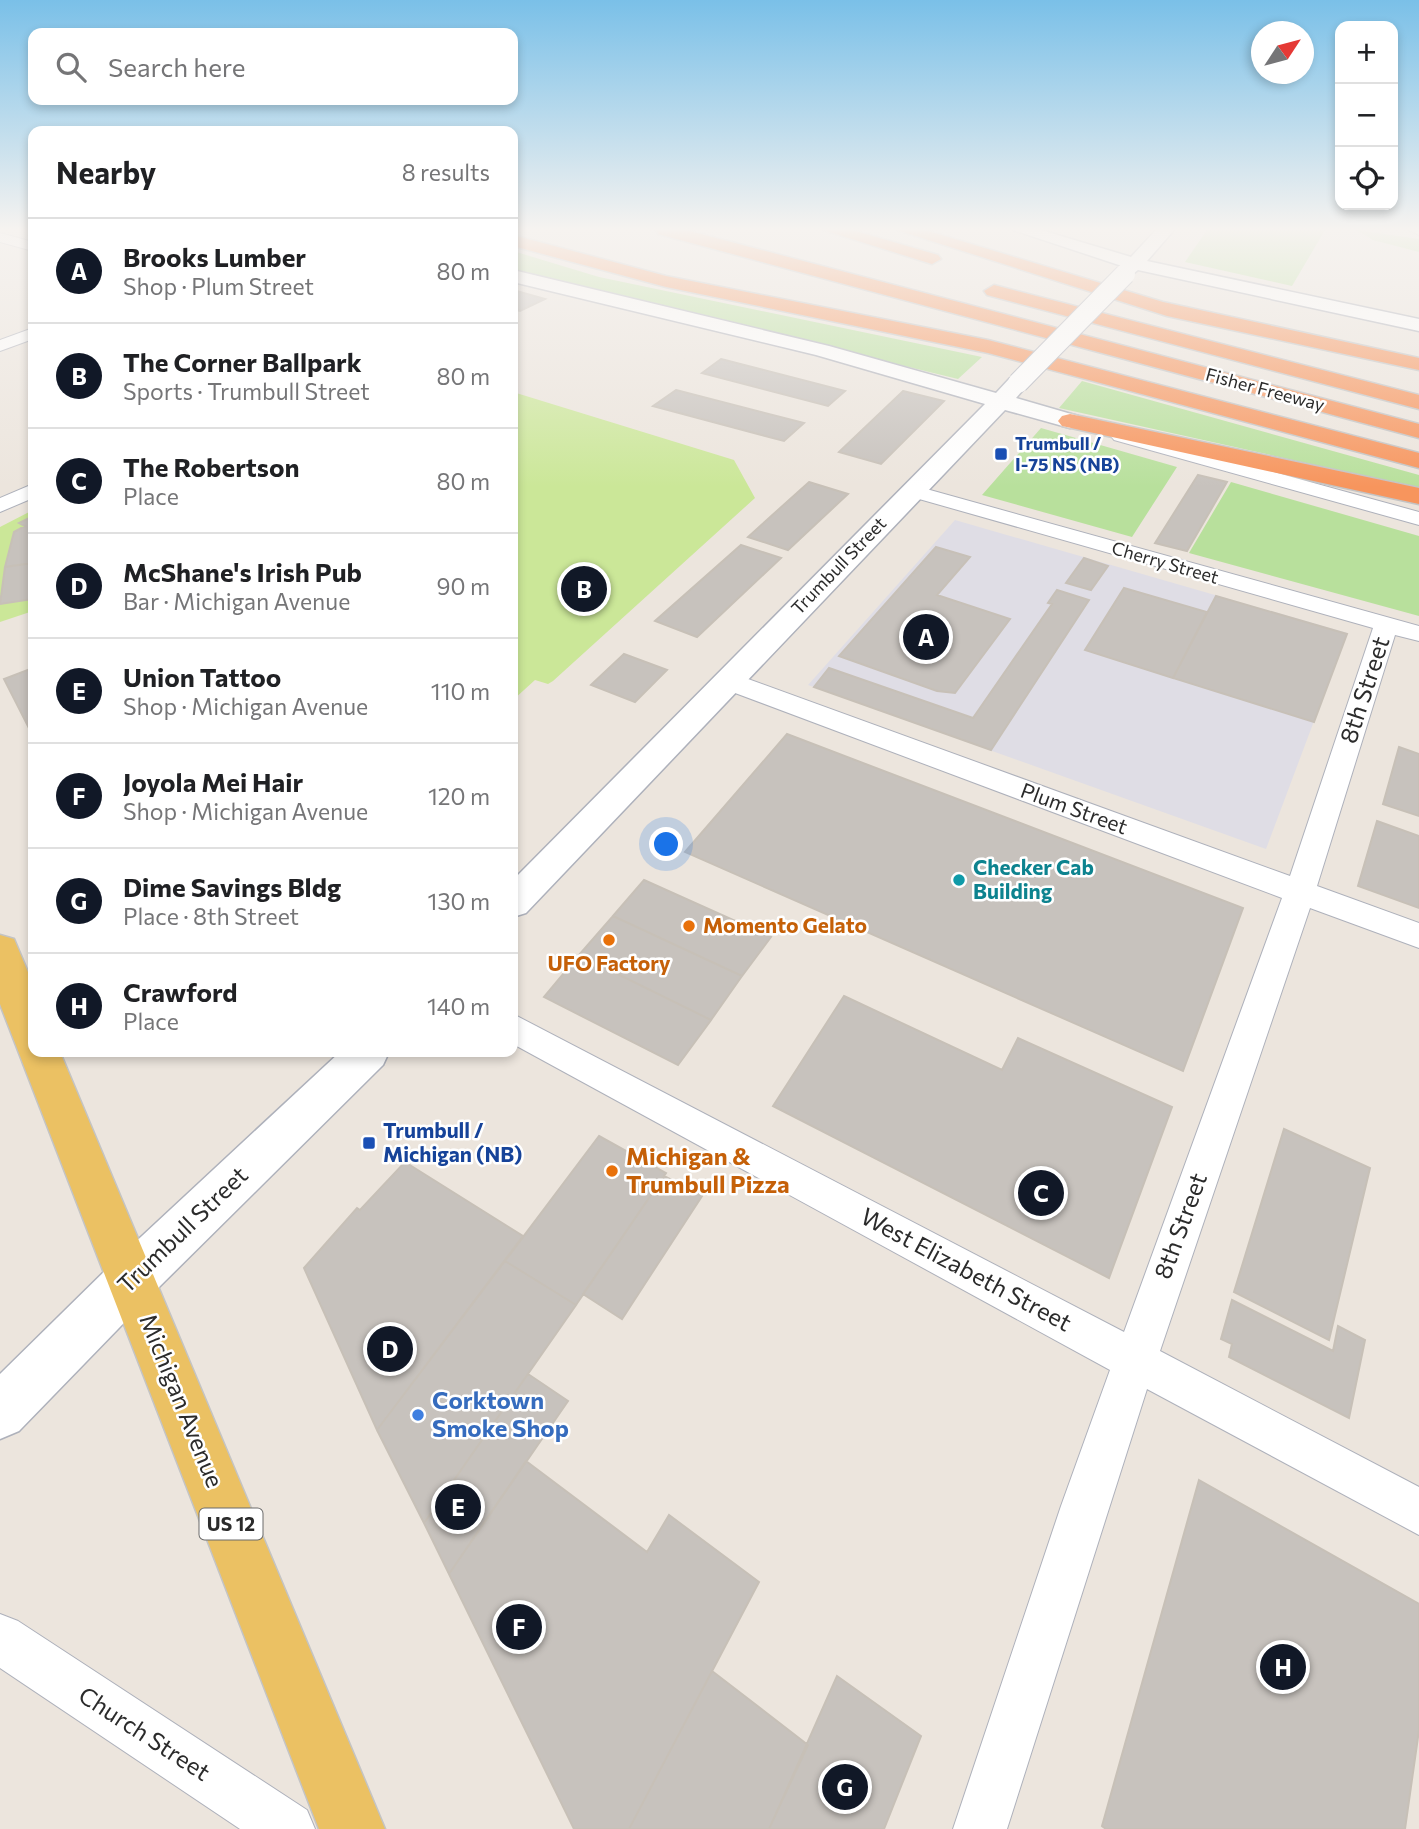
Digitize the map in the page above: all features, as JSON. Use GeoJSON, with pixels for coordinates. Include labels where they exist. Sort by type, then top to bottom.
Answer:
{"type":"FeatureCollection","features":[{"type":"Feature","properties":{"kind":"highway"},"geometry":{"type":"LineString","coordinates":[[844,315],[1005,350],[1419,461]]}},
{"type":"Feature","properties":{"kind":"highway"},"geometry":{"type":"LineString","coordinates":[[920,315],[1419,440]]}},
{"type":"Feature","properties":{"kind":"highway","name":"Fisher Freeway"},"geometry":{"type":"LineString","coordinates":[[985,315],[1419,431]]}},
{"type":"Feature","properties":{"kind":"highway","name":"Fisher Freeway"},"geometry":{"type":"LineString","coordinates":[[1100,315],[1419,402]]}},
{"type":"Feature","properties":{"kind":"highway"},"geometry":{"type":"LineString","coordinates":[[1183,315],[1419,378]]}},
{"type":"Feature","properties":{"kind":"highway"},"geometry":{"type":"LineString","coordinates":[[1196,315],[1419,364]]}},
{"type":"Feature","properties":{"kind":"highway"},"geometry":{"type":"LineString","coordinates":[[1070,421],[1419,496]]}},
{"type":"Feature","properties":{"kind":"main road"},"geometry":{"type":"LineString","coordinates":[[0,950],[28,1024]]}},
{"type":"Feature","properties":{"kind":"main road","name":"Michigan Avenue"},"geometry":{"type":"LineString","coordinates":[[41,1057],[352,1829]]}},
{"type":"Feature","properties":{"kind":"street"},"geometry":{"type":"LineString","coordinates":[[677,315],[1009,392],[1070,421],[1419,519]]}},
{"type":"Feature","properties":{"kind":"street","name":"Trumbull Street"},"geometry":{"type":"LineString","coordinates":[[518,897],[1084,315]]}},
{"type":"Feature","properties":{"kind":"street"},"geometry":{"type":"LineString","coordinates":[[1365,315],[1419,326]]}},
{"type":"Feature","properties":{"kind":"street"},"geometry":{"type":"LineString","coordinates":[[0,346],[28,334]]}},
{"type":"Feature","properties":{"kind":"street","name":"Cherry Street"},"geometry":{"type":"LineString","coordinates":[[912,491],[1402,630]]}},
{"type":"Feature","properties":{"kind":"street"},"geometry":{"type":"LineString","coordinates":[[0,506],[28,492]]}},
{"type":"Feature","properties":{"kind":"street","name":"8th Street"},"geometry":{"type":"LineString","coordinates":[[980,1829],[1135,1360],[1300,892],[1402,630]]}},
{"type":"Feature","properties":{"kind":"street","name":"Plum Street"},"geometry":{"type":"LineString","coordinates":[[728,681],[1419,936]]}},
{"type":"Feature","properties":{"kind":"street","name":"West Elizabeth Street"},"geometry":{"type":"LineString","coordinates":[[518,1031],[1419,1513]]}},
{"type":"Feature","properties":{"kind":"street","name":"Trumbull Street"},"geometry":{"type":"LineString","coordinates":[[0,1412],[131,1279],[364,1057]]}},
{"type":"Feature","properties":{"kind":"street","name":"Church Street"},"geometry":{"type":"LineString","coordinates":[[0,1639],[288,1829]]}},
{"type":"Feature","properties":{"kind":"shaded area"},"geometry":{"type":"Polygon","coordinates":[[[955,520],[1347,633],[1266,849],[808,685],[955,520]]]}},
{"type":"Feature","properties":{"kind":"green space"},"geometry":{"type":"Polygon","coordinates":[[[696,315],[783,315],[982,357],[958,379],[696,315]]]}},
{"type":"Feature","properties":{"kind":"green space"},"geometry":{"type":"Polygon","coordinates":[[[1082,381],[1419,475],[1419,488],[1059,408],[1082,381]]]}},
{"type":"Feature","properties":{"kind":"green space"},"geometry":{"type":"Polygon","coordinates":[[[518,394],[734,460],[755,498],[553,681],[548,684],[535,680],[518,695],[518,394]]]}},
{"type":"Feature","properties":{"kind":"green space"},"geometry":{"type":"Polygon","coordinates":[[[1041,428],[1177,467],[1132,537],[982,495],[1041,428]]]}},
{"type":"Feature","properties":{"kind":"green space"},"geometry":{"type":"Polygon","coordinates":[[[1231,482],[1419,536],[1419,616],[1189,553],[1231,482]]]}},
{"type":"Feature","properties":{"kind":"green space"},"geometry":{"type":"Polygon","coordinates":[[[28,513],[28,613],[0,622],[0,527],[28,513]]]}},
{"type":"Feature","properties":{"kind":"building"},"geometry":{"type":"Polygon","coordinates":[[[721,359],[845,391],[828,406],[702,373],[721,359]]]}},
{"type":"Feature","properties":{"kind":"building"},"geometry":{"type":"Polygon","coordinates":[[[676,390],[804,423],[784,441],[653,406],[676,390]]]}},
{"type":"Feature","properties":{"kind":"building"},"geometry":{"type":"Polygon","coordinates":[[[903,391],[944,401],[881,464],[839,452],[903,391]]]}},
{"type":"Feature","properties":{"kind":"building"},"geometry":{"type":"Polygon","coordinates":[[[1198,475],[1227,482],[1187,551],[1155,543],[1198,475]]]}},
{"type":"Feature","properties":{"kind":"building"},"geometry":{"type":"Polygon","coordinates":[[[809,482],[848,494],[788,550],[748,537],[809,482]]]}},
{"type":"Feature","properties":{"kind":"building"},"geometry":{"type":"Polygon","coordinates":[[[28,518],[28,564],[5,567],[14,532],[25,526],[19,523],[28,518]]]}},
{"type":"Feature","properties":{"kind":"building"},"geometry":{"type":"Polygon","coordinates":[[[741,545],[781,558],[697,637],[655,621],[741,545]]]}},
{"type":"Feature","properties":{"kind":"building"},"geometry":{"type":"Polygon","coordinates":[[[936,547],[970,557],[937,595],[1010,619],[955,693],[937,691],[839,656],[936,547]]]}},
{"type":"Feature","properties":{"kind":"building"},"geometry":{"type":"Polygon","coordinates":[[[1084,558],[1108,566],[1091,590],[1066,583],[1084,558]]]}},
{"type":"Feature","properties":{"kind":"building"},"geometry":{"type":"Polygon","coordinates":[[[28,564],[28,600],[0,604],[5,567],[28,564]]]}},
{"type":"Feature","properties":{"kind":"building"},"geometry":{"type":"Polygon","coordinates":[[[1124,588],[1207,612],[1173,678],[1085,650],[1124,588]]]}},
{"type":"Feature","properties":{"kind":"building"},"geometry":{"type":"Polygon","coordinates":[[[1057,590],[1089,600],[991,750],[814,687],[829,668],[973,718],[1052,604],[1048,603],[1057,590]]]}},
{"type":"Feature","properties":{"kind":"building"},"geometry":{"type":"Polygon","coordinates":[[[1216,596],[1347,634],[1314,722],[1173,678],[1216,596]]]}},
{"type":"Feature","properties":{"kind":"building"},"geometry":{"type":"Polygon","coordinates":[[[624,654],[667,670],[635,702],[591,685],[624,654]]]}},
{"type":"Feature","properties":{"kind":"building"},"geometry":{"type":"Polygon","coordinates":[[[28,670],[28,726],[4,679],[28,670]]]}},
{"type":"Feature","properties":{"kind":"building","name":"Checker Cab Building"},"geometry":{"type":"Polygon","coordinates":[[[787,734],[1243,908],[1183,1071],[685,852],[787,734]]]}},
{"type":"Feature","properties":{"kind":"building"},"geometry":{"type":"Polygon","coordinates":[[[1399,747],[1419,754],[1419,816],[1383,804],[1399,747]]]}},
{"type":"Feature","properties":{"kind":"building"},"geometry":{"type":"Polygon","coordinates":[[[1377,821],[1419,836],[1419,908],[1358,886],[1377,821]]]}},
{"type":"Feature","properties":{"kind":"building"},"geometry":{"type":"Polygon","coordinates":[[[644,880],[771,937],[742,976],[613,916],[644,880]]]}},
{"type":"Feature","properties":{"kind":"building"},"geometry":{"type":"Polygon","coordinates":[[[613,916],[742,976],[711,1020],[579,955],[613,916]]]}},
{"type":"Feature","properties":{"kind":"building"},"geometry":{"type":"Polygon","coordinates":[[[579,955],[711,1020],[678,1065],[544,997],[579,955]]]}},
{"type":"Feature","properties":{"kind":"building"},"geometry":{"type":"Polygon","coordinates":[[[844,996],[1002,1070],[1018,1038],[1172,1107],[1109,1278],[773,1106],[844,996]]]}},
{"type":"Feature","properties":{"kind":"building"},"geometry":{"type":"Polygon","coordinates":[[[1284,1129],[1370,1168],[1329,1340],[1234,1292],[1284,1129]]]}},
{"type":"Feature","properties":{"kind":"building"},"geometry":{"type":"Polygon","coordinates":[[[599,1136],[666,1173],[576,1305],[505,1261],[599,1136]]]}},
{"type":"Feature","properties":{"kind":"building"},"geometry":{"type":"Polygon","coordinates":[[[405,1162],[523,1236],[377,1430],[304,1268],[357,1208],[360,1210],[405,1162]]]}},
{"type":"Feature","properties":{"kind":"building"},"geometry":{"type":"Polygon","coordinates":[[[664,1176],[702,1196],[622,1319],[583,1294],[664,1176]]]}},
{"type":"Feature","properties":{"kind":"building"},"geometry":{"type":"Polygon","coordinates":[[[505,1261],[576,1305],[424,1523],[377,1430],[505,1261]]]}},
{"type":"Feature","properties":{"kind":"building"},"geometry":{"type":"Polygon","coordinates":[[[1232,1300],[1333,1351],[1338,1326],[1365,1340],[1349,1418],[1229,1357],[1232,1344],[1221,1339],[1232,1300]]]}},
{"type":"Feature","properties":{"kind":"building"},"geometry":{"type":"Polygon","coordinates":[[[528,1374],[568,1401],[449,1574],[424,1523],[528,1374]]]}},
{"type":"Feature","properties":{"kind":"building"},"geometry":{"type":"Polygon","coordinates":[[[526,1461],[647,1552],[669,1515],[759,1582],[629,1829],[574,1829],[449,1574],[526,1461]]]}},
{"type":"Feature","properties":{"kind":"building"},"geometry":{"type":"Polygon","coordinates":[[[1199,1480],[1419,1604],[1419,1730],[1405,1829],[1106,1829],[1102,1826],[1199,1480]]]}},
{"type":"Feature","properties":{"kind":"building"},"geometry":{"type":"Polygon","coordinates":[[[712,1671],[808,1745],[769,1829],[629,1829],[712,1671]]]}},
{"type":"Feature","properties":{"kind":"building"},"geometry":{"type":"Polygon","coordinates":[[[837,1676],[921,1736],[884,1829],[769,1829],[837,1676]]]}},
{"type":"Feature","properties":{"kind":"place","name":"Trumbull / I-75 NS (NB)"},"geometry":{"type":"Point","coordinates":[1001,454]}},
{"type":"Feature","properties":{"kind":"place","name":"The Corner Ballpark"},"geometry":{"type":"Point","coordinates":[584,589]}},
{"type":"Feature","properties":{"kind":"place","name":"Brooks Lumber"},"geometry":{"type":"Point","coordinates":[926,637]}},
{"type":"Feature","properties":{"kind":"place","name":"Checker Cab Building"},"geometry":{"type":"Point","coordinates":[959,880]}},
{"type":"Feature","properties":{"kind":"place","name":"Momento Gelato"},"geometry":{"type":"Point","coordinates":[689,926]}},
{"type":"Feature","properties":{"kind":"place","name":"UFO Factory"},"geometry":{"type":"Point","coordinates":[609,940]}},
{"type":"Feature","properties":{"kind":"place","name":"Trumbull / Michigan (NB)"},"geometry":{"type":"Point","coordinates":[369,1143]}},
{"type":"Feature","properties":{"kind":"place","name":"Michigan & Trumbull Pizza"},"geometry":{"type":"Point","coordinates":[612,1171]}},
{"type":"Feature","properties":{"kind":"place","name":"The Robertson"},"geometry":{"type":"Point","coordinates":[1041,1193]}},
{"type":"Feature","properties":{"kind":"place","name":"McShane's Irish Pub"},"geometry":{"type":"Point","coordinates":[390,1349]}},
{"type":"Feature","properties":{"kind":"place","name":"Corktown Smoke Shop"},"geometry":{"type":"Point","coordinates":[418,1415]}},
{"type":"Feature","properties":{"kind":"place","name":"Union Tattoo"},"geometry":{"type":"Point","coordinates":[458,1507]}},
{"type":"Feature","properties":{"kind":"place","name":"Joyola Mei Hair"},"geometry":{"type":"Point","coordinates":[519,1627]}},
{"type":"Feature","properties":{"kind":"place","name":"Crawford"},"geometry":{"type":"Point","coordinates":[1283,1667]}},
{"type":"Feature","properties":{"kind":"place","name":"Dime Savings Bldg"},"geometry":{"type":"Point","coordinates":[845,1787]}}]}
